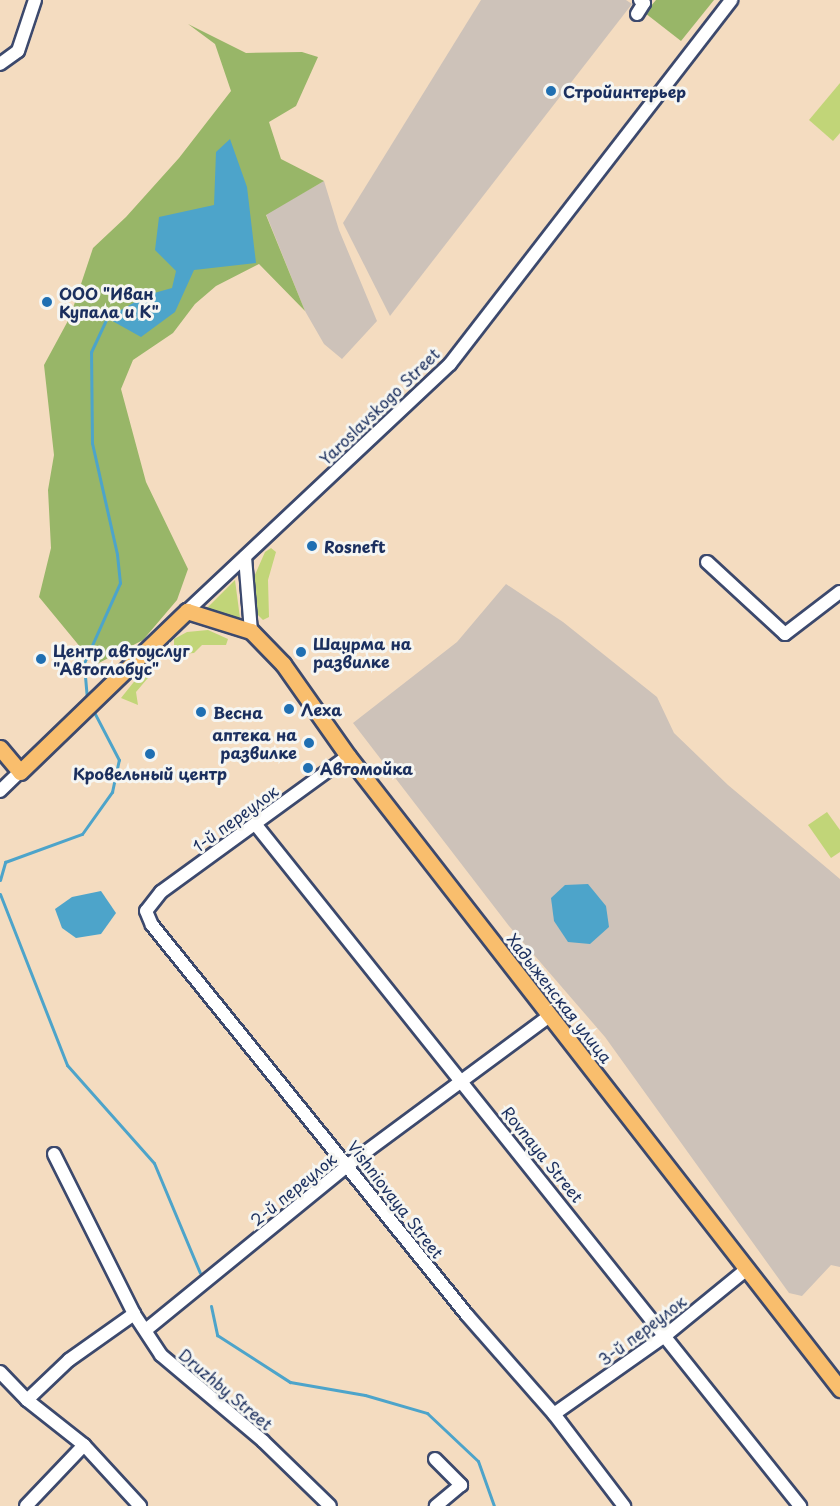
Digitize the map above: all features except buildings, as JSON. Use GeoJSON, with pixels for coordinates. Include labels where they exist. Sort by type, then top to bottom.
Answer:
{"type":"FeatureCollection","features":[{"type":"Feature","properties":{"kind":"main road","name":"Хадыженская улица"},"geometry":{"type":"LineString","coordinates":[[187,611],[251,631],[283,664],[348,756],[840,1389]]}},
{"type":"Feature","properties":{"kind":"main road","name":"Yaroslavskogo Street"},"geometry":{"type":"LineString","coordinates":[[20,772],[187,611]]}},
{"type":"Feature","properties":{"kind":"main road"},"geometry":{"type":"LineString","coordinates":[[0,748],[20,772]]}},
{"type":"Feature","properties":{"kind":"street"},"geometry":{"type":"LineString","coordinates":[[0,63],[18,51],[35,0]]}},
{"type":"Feature","properties":{"kind":"street"},"geometry":{"type":"LineString","coordinates":[[637,14],[644,3],[640,0]]}},
{"type":"Feature","properties":{"kind":"street","name":"Yaroslavskogo Street"},"geometry":{"type":"LineString","coordinates":[[187,611],[450,364],[731,0]]}},
{"type":"Feature","properties":{"kind":"street"},"geometry":{"type":"LineString","coordinates":[[244,556],[251,631]]}},
{"type":"Feature","properties":{"kind":"street"},"geometry":{"type":"LineString","coordinates":[[707,562],[785,634],[840,592]]}},
{"type":"Feature","properties":{"kind":"street","name":"1-й переулок"},"geometry":{"type":"LineString","coordinates":[[146,911],[161,892],[348,756]]}},
{"type":"Feature","properties":{"kind":"street","name":"Yaroslavskogo Street"},"geometry":{"type":"LineString","coordinates":[[0,791],[20,772]]}},
{"type":"Feature","properties":{"kind":"street","name":"Rovnaya Street"},"geometry":{"type":"LineString","coordinates":[[256,825],[464,1081],[800,1506]]}},
{"type":"Feature","properties":{"kind":"street","name":"Vishniovaya Street"},"geometry":{"type":"LineString","coordinates":[[146,911],[152,925],[467,1315],[554,1414],[624,1506]]}},
{"type":"Feature","properties":{"kind":"street","name":"2-й переулок"},"geometry":{"type":"LineString","coordinates":[[147,1329],[348,1165],[551,1015]]}},
{"type":"Feature","properties":{"kind":"street","name":"Druzhby Street"},"geometry":{"type":"LineString","coordinates":[[54,1154],[134,1314],[147,1329],[161,1355],[263,1441],[330,1506]]}},
{"type":"Feature","properties":{"kind":"street","name":"3-й переулок"},"geometry":{"type":"LineString","coordinates":[[554,1414],[666,1335],[747,1269]]}},
{"type":"Feature","properties":{"kind":"street"},"geometry":{"type":"LineString","coordinates":[[27,1400],[69,1360],[134,1314]]}},
{"type":"Feature","properties":{"kind":"street"},"geometry":{"type":"LineString","coordinates":[[0,1372],[27,1400],[84,1445],[140,1506]]}},
{"type":"Feature","properties":{"kind":"street"},"geometry":{"type":"LineString","coordinates":[[26,1506],[84,1445]]}},
{"type":"Feature","properties":{"kind":"street"},"geometry":{"type":"LineString","coordinates":[[435,1459],[461,1485],[436,1506]]}},
{"type":"Feature","properties":{"kind":"shaded area"},"geometry":{"type":"Polygon","coordinates":[[[481,0],[626,0],[632,4],[390,316],[343,223],[481,0]]]}},
{"type":"Feature","properties":{"kind":"shaded area"},"geometry":{"type":"Polygon","coordinates":[[[324,181],[339,230],[377,321],[342,359],[324,344],[305,311],[266,214],[324,181]]]}},
{"type":"Feature","properties":{"kind":"shaded area"},"geometry":{"type":"Polygon","coordinates":[[[506,584],[563,622],[657,697],[674,733],[728,785],[840,879],[840,1267],[831,1265],[802,1296],[789,1293],[605,1037],[509,926],[353,723],[457,642],[506,584]]]}},
{"type":"Feature","properties":{"kind":"green space"},"geometry":{"type":"Polygon","coordinates":[[[656,0],[714,0],[681,41],[645,13],[656,0]]]}},
{"type":"Feature","properties":{"kind":"green space"},"geometry":{"type":"Polygon","coordinates":[[[188,24],[246,53],[302,52],[318,57],[296,106],[269,122],[281,159],[324,181],[266,215],[305,311],[259,264],[216,286],[195,304],[173,333],[133,360],[121,389],[146,482],[188,569],[177,600],[143,640],[95,665],[39,597],[51,548],[48,490],[54,455],[44,365],[70,317],[93,248],[126,217],[179,158],[231,91],[215,44],[188,24]]]}},
{"type":"Feature","properties":{"kind":"green space"},"geometry":{"type":"Polygon","coordinates":[[[840,83],[840,133],[833,141],[809,120],[840,83]]]}},
{"type":"Feature","properties":{"kind":"green space"},"geometry":{"type":"Polygon","coordinates":[[[271,548],[276,552],[268,580],[269,617],[263,620],[257,614],[254,577],[265,552],[271,548]]]}},
{"type":"Feature","properties":{"kind":"green space"},"geometry":{"type":"Polygon","coordinates":[[[235,580],[240,618],[206,609],[235,580]]]}},
{"type":"Feature","properties":{"kind":"green space"},"geometry":{"type":"Polygon","coordinates":[[[208,630],[228,639],[226,645],[202,645],[194,653],[181,654],[174,646],[174,639],[187,632],[208,630]]]}},
{"type":"Feature","properties":{"kind":"green space"},"geometry":{"type":"Polygon","coordinates":[[[153,672],[136,692],[138,705],[121,698],[141,673],[153,672]]]}},
{"type":"Feature","properties":{"kind":"green space"},"geometry":{"type":"Polygon","coordinates":[[[827,812],[840,830],[840,852],[831,858],[808,825],[827,812]]]}},
{"type":"Feature","properties":{"kind":"water"},"geometry":{"type":"Polygon","coordinates":[[[230,139],[247,187],[256,263],[194,270],[175,312],[141,337],[107,318],[147,295],[172,288],[176,271],[155,250],[159,217],[214,205],[216,152],[230,139]]]}},
{"type":"Feature","properties":{"kind":"water"},"geometry":{"type":"Polygon","coordinates":[[[588,884],[606,906],[609,927],[590,944],[568,942],[554,921],[551,898],[565,885],[588,884]]]}},
{"type":"Feature","properties":{"kind":"water"},"geometry":{"type":"Polygon","coordinates":[[[101,891],[116,913],[101,934],[76,938],[62,928],[55,909],[72,897],[101,891]]]}},
{"type":"Feature","properties":{"kind":"waterway"},"geometry":{"type":"LineString","coordinates":[[87,699],[84,663],[120,583],[117,554],[92,443],[91,352],[107,318]]}},
{"type":"Feature","properties":{"kind":"waterway"},"geometry":{"type":"LineString","coordinates":[[0,880],[5,862],[82,834],[112,792],[119,760],[93,710]]}},
{"type":"Feature","properties":{"kind":"waterway"},"geometry":{"type":"LineString","coordinates":[[0,894],[67,1065],[154,1163],[200,1273]]}},
{"type":"Feature","properties":{"kind":"waterway"},"geometry":{"type":"LineString","coordinates":[[211,1306],[217,1335],[290,1382],[365,1395],[427,1413],[478,1461],[494,1506]]}},
{"type":"Feature","properties":{"kind":"place","name":"Стройинтерьер"},"geometry":{"type":"Point","coordinates":[551,91]}},
{"type":"Feature","properties":{"kind":"place","name":"ООО \"Иван Купала и К\""},"geometry":{"type":"Point","coordinates":[47,302]}},
{"type":"Feature","properties":{"kind":"place","name":"Rosneft"},"geometry":{"type":"Point","coordinates":[312,546]}},
{"type":"Feature","properties":{"kind":"place","name":"Шаурма на развилке"},"geometry":{"type":"Point","coordinates":[301,652]}},
{"type":"Feature","properties":{"kind":"place","name":"Центр автоуслуг \"Автоглобус\""},"geometry":{"type":"Point","coordinates":[41,659]}},
{"type":"Feature","properties":{"kind":"place","name":"Леха"},"geometry":{"type":"Point","coordinates":[289,709]}},
{"type":"Feature","properties":{"kind":"place","name":"Весна"},"geometry":{"type":"Point","coordinates":[201,712]}},
{"type":"Feature","properties":{"kind":"place","name":"аптека на развилке"},"geometry":{"type":"Point","coordinates":[309,743]}},
{"type":"Feature","properties":{"kind":"place","name":"Кровельный центр"},"geometry":{"type":"Point","coordinates":[150,754]}},
{"type":"Feature","properties":{"kind":"place","name":"Автомойка"},"geometry":{"type":"Point","coordinates":[308,768]}}]}
